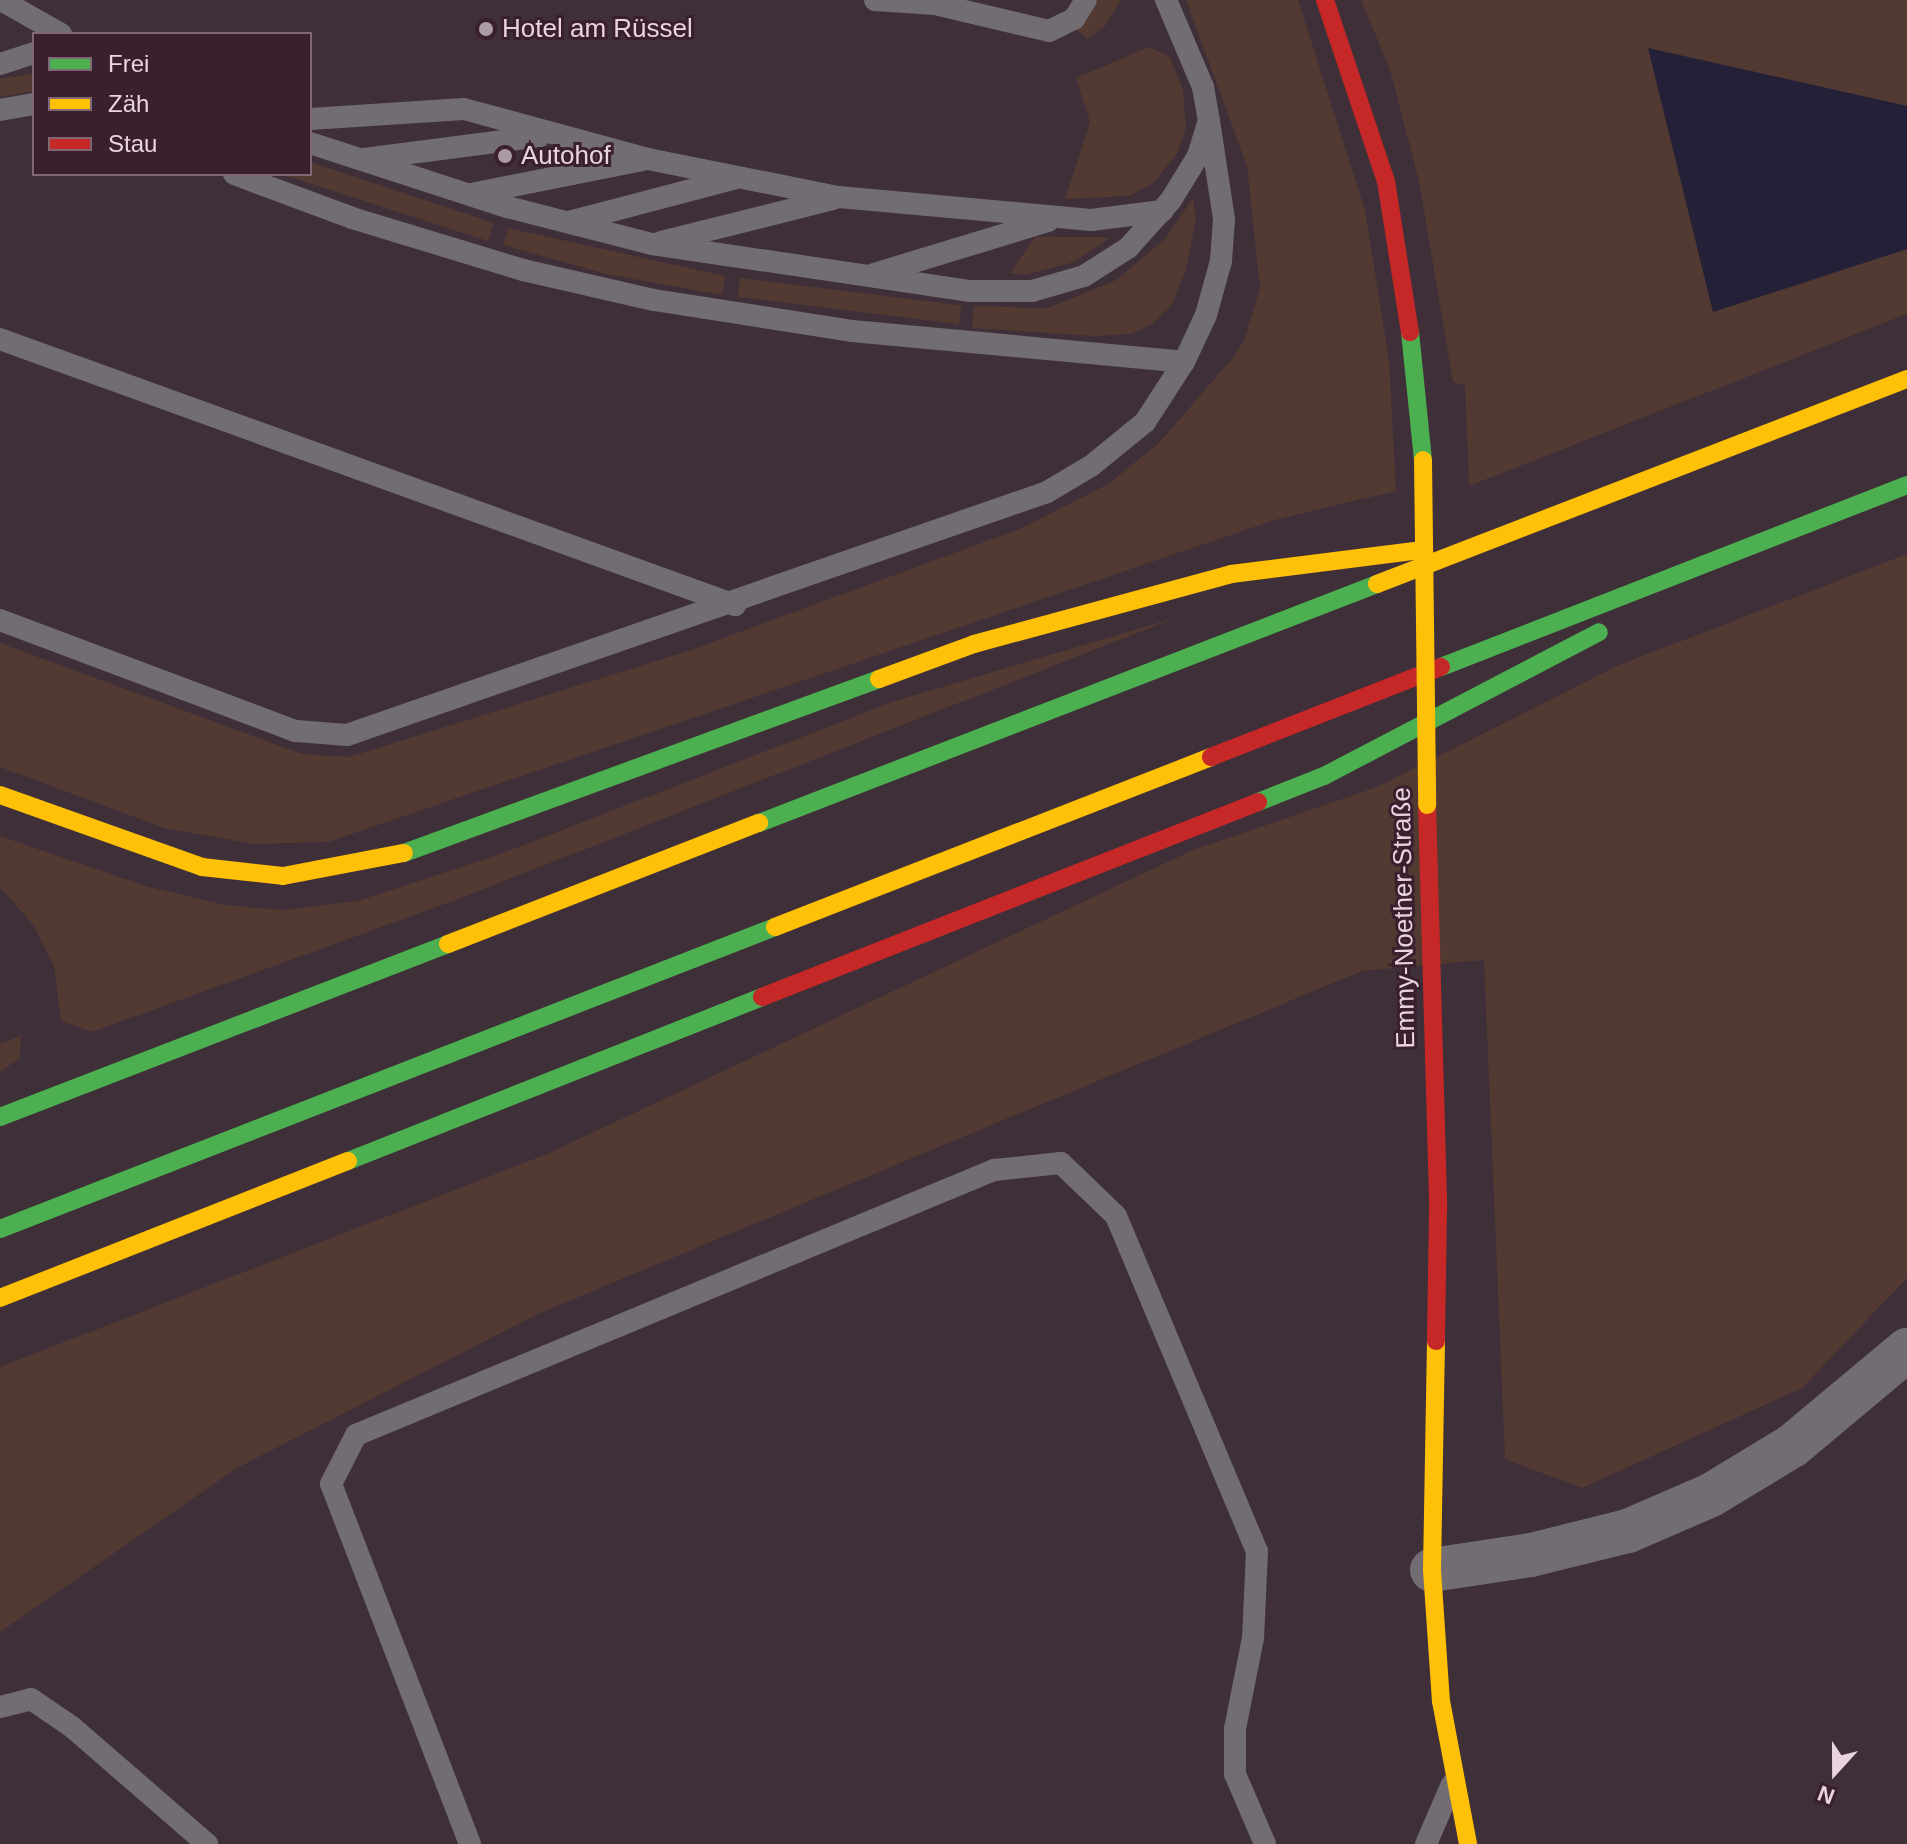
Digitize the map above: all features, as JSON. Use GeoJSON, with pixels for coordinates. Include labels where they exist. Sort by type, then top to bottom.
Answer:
{"type":"FeatureCollection","features":[{"type":"Feature","properties":{"kind":"main road","name":"Emmy-Noether-Straße"},"geometry":{"type":"LineString","coordinates":[[1325,0],[1386,181],[1404,274],[1423,460],[1427,805],[1438,1210],[1432,1570],[1452,1783],[1468,1844]]}},
{"type":"Feature","properties":{"kind":"main road"},"geometry":{"type":"LineString","coordinates":[[0,1117],[1907,379]]}},
{"type":"Feature","properties":{"kind":"main road"},"geometry":{"type":"LineString","coordinates":[[0,1229],[1907,485]]}},
{"type":"Feature","properties":{"kind":"main road"},"geometry":{"type":"LineString","coordinates":[[0,1298],[1324,776],[1834,513]]}},
{"type":"Feature","properties":{"kind":"main road"},"geometry":{"type":"LineString","coordinates":[[0,795],[202,867],[283,876],[324,871],[414,851],[878,677],[1064,618],[1258,569],[1477,545]]}},
{"type":"Feature","properties":{"kind":"main road"},"geometry":{"type":"LineString","coordinates":[[39,1306],[141,1240]]}},
{"type":"Feature","properties":{"kind":"street"},"geometry":{"type":"LineString","coordinates":[[1432,1570],[1531,1555],[1628,1531],[1711,1495],[1792,1446],[1907,1350]]}},
{"type":"Feature","properties":{"kind":"lane"},"geometry":{"type":"LineString","coordinates":[[1,0],[54,32]]}},
{"type":"Feature","properties":{"kind":"lane"},"geometry":{"type":"LineString","coordinates":[[875,0],[935,4],[1038,31],[1066,25],[1086,0]]}},
{"type":"Feature","properties":{"kind":"lane"},"geometry":{"type":"LineString","coordinates":[[0,620],[296,731],[329,737],[365,731],[735,605],[1047,492],[1124,442],[1145,422],[1184,362],[1216,284],[1223,240],[1221,170],[1203,87],[1166,0]]}},
{"type":"Feature","properties":{"kind":"lane"},"geometry":{"type":"LineString","coordinates":[[0,64],[32,54]]}},
{"type":"Feature","properties":{"kind":"lane"},"geometry":{"type":"LineString","coordinates":[[0,110],[32,104]]}},
{"type":"Feature","properties":{"kind":"lane"},"geometry":{"type":"LineString","coordinates":[[312,119],[464,109],[549,135],[648,159],[839,197],[1057,218],[1116,220],[1162,211]]}},
{"type":"Feature","properties":{"kind":"lane"},"geometry":{"type":"LineString","coordinates":[[312,144],[564,224],[652,244],[865,277],[1007,294],[1044,288],[1107,262],[1162,211],[1198,156],[1209,121]]}},
{"type":"Feature","properties":{"kind":"lane"},"geometry":{"type":"LineString","coordinates":[[358,160],[549,135]]}},
{"type":"Feature","properties":{"kind":"lane"},"geometry":{"type":"LineString","coordinates":[[466,195],[648,159]]}},
{"type":"Feature","properties":{"kind":"lane"},"geometry":{"type":"LineString","coordinates":[[239,176],[352,218],[502,263],[654,300],[852,331],[1184,362]]}},
{"type":"Feature","properties":{"kind":"lane"},"geometry":{"type":"LineString","coordinates":[[564,224],[739,177]]}},
{"type":"Feature","properties":{"kind":"lane"},"geometry":{"type":"LineString","coordinates":[[652,244],[839,197]]}},
{"type":"Feature","properties":{"kind":"lane"},"geometry":{"type":"LineString","coordinates":[[865,277],[1057,218]]}},
{"type":"Feature","properties":{"kind":"lane"},"geometry":{"type":"LineString","coordinates":[[0,339],[735,605]]}},
{"type":"Feature","properties":{"kind":"lane"},"geometry":{"type":"LineString","coordinates":[[470,1844],[331,1484],[356,1435],[994,1170],[1061,1163],[1116,1216],[1257,1551],[1253,1638],[1235,1729],[1235,1774],[1265,1844]]}},
{"type":"Feature","properties":{"kind":"lane"},"geometry":{"type":"LineString","coordinates":[[0,1707],[31,1699],[72,1727],[207,1844]]}},
{"type":"Feature","properties":{"kind":"lane"},"geometry":{"type":"LineString","coordinates":[[1426,1844],[1452,1783]]}},
{"type":"Feature","properties":{"kind":"shaded area"},"geometry":{"type":"Polygon","coordinates":[[[1097,0],[1121,0],[1105,26],[1087,39],[1077,30],[1097,0]]]}},
{"type":"Feature","properties":{"kind":"shaded area"},"geometry":{"type":"Polygon","coordinates":[[[1186,0],[1298,0],[1365,210],[1389,360],[1396,491],[1278,519],[328,842],[254,844],[164,828],[0,767],[0,643],[302,754],[349,757],[688,651],[1022,528],[1108,484],[1159,443],[1230,361],[1244,341],[1260,288],[1247,166],[1186,0]]]}},
{"type":"Feature","properties":{"kind":"shaded area"},"geometry":{"type":"Polygon","coordinates":[[[1361,0],[1907,0],[1907,314],[1469,486],[1465,385],[1453,382],[1419,181],[1390,70],[1361,0]]]}},
{"type":"Feature","properties":{"kind":"shaded area"},"geometry":{"type":"Polygon","coordinates":[[[1149,47],[1170,57],[1183,90],[1186,128],[1177,154],[1153,183],[1130,196],[1065,199],[1090,122],[1076,78],[1149,47]]]}},
{"type":"Feature","properties":{"kind":"shaded area"},"geometry":{"type":"Polygon","coordinates":[[[1648,48],[1907,106],[1907,249],[1713,312],[1648,48]]]}},
{"type":"Feature","properties":{"kind":"shaded area"},"geometry":{"type":"Polygon","coordinates":[[[32,73],[32,91],[0,97],[0,79],[32,73]]]}},
{"type":"Feature","properties":{"kind":"shaded area"},"geometry":{"type":"Polygon","coordinates":[[[312,163],[494,223],[488,241],[287,176],[312,176],[312,163]]]}},
{"type":"Feature","properties":{"kind":"shaded area"},"geometry":{"type":"Polygon","coordinates":[[[1193,198],[1196,219],[1186,270],[1172,305],[1151,325],[1130,334],[1094,336],[972,328],[974,306],[1048,308],[1116,280],[1164,240],[1193,198]]]}},
{"type":"Feature","properties":{"kind":"shaded area"},"geometry":{"type":"Polygon","coordinates":[[[508,228],[725,276],[722,295],[606,274],[503,245],[508,228]]]}},
{"type":"Feature","properties":{"kind":"shaded area"},"geometry":{"type":"Polygon","coordinates":[[[1035,237],[1109,239],[1074,262],[1026,275],[1010,273],[1035,237]]]}},
{"type":"Feature","properties":{"kind":"shaded area"},"geometry":{"type":"Polygon","coordinates":[[[740,278],[961,305],[959,324],[738,297],[740,278]]]}},
{"type":"Feature","properties":{"kind":"shaded area"},"geometry":{"type":"Polygon","coordinates":[[[1907,554],[1907,1278],[1802,1388],[1582,1488],[1505,1459],[1484,960],[1362,971],[540,1313],[237,1468],[0,1632],[0,1367],[547,1154],[1193,850],[1377,787],[1619,665],[1907,554]]]}},
{"type":"Feature","properties":{"kind":"shaded area"},"geometry":{"type":"Polygon","coordinates":[[[1178,617],[453,901],[92,1032],[61,1021],[54,966],[34,926],[0,887],[0,836],[149,887],[225,905],[283,910],[358,901],[503,853],[895,701],[1178,617]]]}},
{"type":"Feature","properties":{"kind":"shaded area"},"geometry":{"type":"Polygon","coordinates":[[[21,1036],[20,1058],[0,1072],[0,1044],[21,1036]]]}},
{"type":"Feature","properties":{"kind":"traffic: fast"},"geometry":{"type":"LineString","coordinates":[[1410,332],[1423,460]]}},
{"type":"Feature","properties":{"kind":"traffic: fast"},"geometry":{"type":"LineString","coordinates":[[1441,667],[1907,485]]}},
{"type":"Feature","properties":{"kind":"traffic: fast"},"geometry":{"type":"LineString","coordinates":[[759,823],[1377,584]]}},
{"type":"Feature","properties":{"kind":"traffic: fast"},"geometry":{"type":"LineString","coordinates":[[1258,802],[1324,776],[1599,632]]}},
{"type":"Feature","properties":{"kind":"traffic: fast"},"geometry":{"type":"LineString","coordinates":[[404,853],[879,679]]}},
{"type":"Feature","properties":{"kind":"traffic: fast"},"geometry":{"type":"LineString","coordinates":[[0,1229],[775,927]]}},
{"type":"Feature","properties":{"kind":"traffic: fast"},"geometry":{"type":"LineString","coordinates":[[0,1117],[448,944]]}},
{"type":"Feature","properties":{"kind":"traffic: fast"},"geometry":{"type":"LineString","coordinates":[[348,1161],[762,997]]}},
{"type":"Feature","properties":{"kind":"traffic: slow"},"geometry":{"type":"LineString","coordinates":[[1377,584],[1907,379]]}},
{"type":"Feature","properties":{"kind":"traffic: slow"},"geometry":{"type":"LineString","coordinates":[[1423,460],[1427,805]]}},
{"type":"Feature","properties":{"kind":"traffic: slow"},"geometry":{"type":"LineString","coordinates":[[879,679],[974,644],[1231,574],[1422,550]]}},
{"type":"Feature","properties":{"kind":"traffic: slow"},"geometry":{"type":"LineString","coordinates":[[775,927],[1211,757]]}},
{"type":"Feature","properties":{"kind":"traffic: slow"},"geometry":{"type":"LineString","coordinates":[[0,795],[202,867],[283,876],[404,853]]}},
{"type":"Feature","properties":{"kind":"traffic: slow"},"geometry":{"type":"LineString","coordinates":[[448,944],[759,823]]}},
{"type":"Feature","properties":{"kind":"traffic: slow"},"geometry":{"type":"LineString","coordinates":[[0,1298],[348,1161]]}},
{"type":"Feature","properties":{"kind":"traffic: slow"},"geometry":{"type":"LineString","coordinates":[[1436,1341],[1432,1570],[1441,1701],[1468,1844]]}},
{"type":"Feature","properties":{"kind":"traffic: jam"},"geometry":{"type":"LineString","coordinates":[[1325,0],[1386,181],[1410,332]]}},
{"type":"Feature","properties":{"kind":"traffic: jam"},"geometry":{"type":"LineString","coordinates":[[1211,757],[1441,667]]}},
{"type":"Feature","properties":{"kind":"traffic: jam"},"geometry":{"type":"LineString","coordinates":[[762,997],[1258,802]]}},
{"type":"Feature","properties":{"kind":"traffic: jam"},"geometry":{"type":"LineString","coordinates":[[1427,805],[1438,1210],[1436,1341]]}},
{"type":"Feature","properties":{"kind":"place","name":"Hotel am Rüssel"},"geometry":{"type":"Point","coordinates":[486,29]}},
{"type":"Feature","properties":{"kind":"place","name":"Autohof"},"geometry":{"type":"Point","coordinates":[505,156]}}]}
